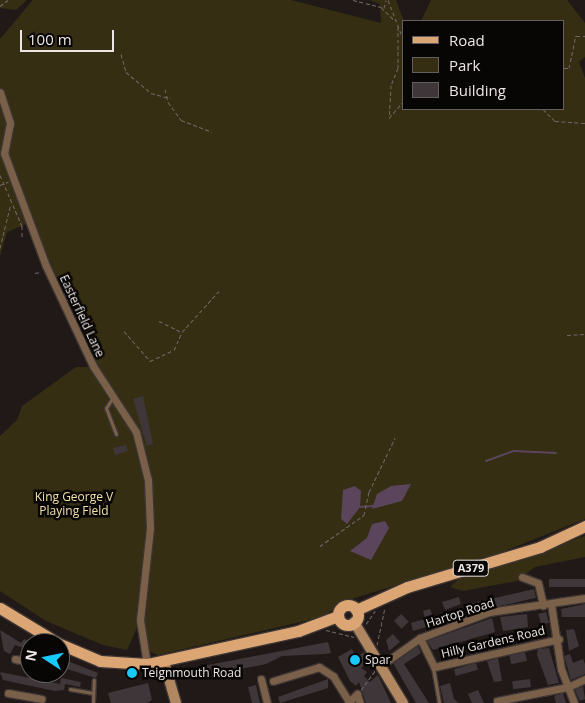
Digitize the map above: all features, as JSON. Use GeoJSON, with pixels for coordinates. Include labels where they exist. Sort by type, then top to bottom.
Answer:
{"type":"FeatureCollection","features":[{"type":"Feature","properties":{"kind":"main road","name":"A379"},"geometry":{"type":"LineString","coordinates":[[356,610],[388,594],[540,547],[585,526]]}},
{"type":"Feature","properties":{"kind":"main road"},"geometry":{"type":"LineString","coordinates":[[70,648],[100,660],[147,664],[164,662],[310,627],[338,616],[344,606],[356,610],[354,622],[359,636],[403,703]]}},
{"type":"Feature","properties":{"kind":"main road"},"geometry":{"type":"LineString","coordinates":[[0,608],[41,633]]}},
{"type":"Feature","properties":{"kind":"main road"},"geometry":{"type":"LineString","coordinates":[[338,616],[343,623],[354,622]]}},
{"type":"Feature","properties":{"kind":"main road"},"geometry":{"type":"LineString","coordinates":[[164,662],[176,703]]}},
{"type":"Feature","properties":{"kind":"street","name":"Easterfield Lane"},"geometry":{"type":"LineString","coordinates":[[0,92],[10,123],[4,153],[16,188],[92,366],[115,396],[136,432],[148,480],[150,528],[140,620],[147,664]]}},
{"type":"Feature","properties":{"kind":"street"},"geometry":{"type":"LineString","coordinates":[[522,577],[538,583],[547,604],[560,639],[561,670],[574,703]]}},
{"type":"Feature","properties":{"kind":"street","name":"Hartop Road"},"geometry":{"type":"LineString","coordinates":[[377,662],[420,638],[489,612],[585,598]]}},
{"type":"Feature","properties":{"kind":"street","name":"Hilly Gardens Road"},"geometry":{"type":"LineString","coordinates":[[420,638],[434,667],[560,639]]}},
{"type":"Feature","properties":{"kind":"street"},"geometry":{"type":"LineString","coordinates":[[16,659],[20,660]]}},
{"type":"Feature","properties":{"kind":"street"},"geometry":{"type":"LineString","coordinates":[[273,681],[319,667],[333,676],[348,702],[357,694],[360,703]]}},
{"type":"Feature","properties":{"kind":"street"},"geometry":{"type":"LineString","coordinates":[[261,679],[267,703]]}},
{"type":"Feature","properties":{"kind":"street"},"geometry":{"type":"LineString","coordinates":[[497,701],[568,687],[585,679]]}},
{"type":"Feature","properties":{"kind":"street"},"geometry":{"type":"LineString","coordinates":[[8,693],[25,701],[41,699]]}},
{"type":"Feature","properties":{"kind":"lane"},"geometry":{"type":"LineString","coordinates":[[115,396],[106,408],[116,434]]}},
{"type":"Feature","properties":{"kind":"lane"},"geometry":{"type":"LineString","coordinates":[[434,667],[431,675],[439,703]]}},
{"type":"Feature","properties":{"kind":"lane"},"geometry":{"type":"LineString","coordinates":[[93,703],[94,680]]}},
{"type":"Feature","properties":{"kind":"lane"},"geometry":{"type":"LineString","coordinates":[[70,689],[93,693]]}},
{"type":"Feature","properties":{"kind":"path"},"geometry":{"type":"LineString","coordinates":[[0,6],[8,0]]}},
{"type":"Feature","properties":{"kind":"path"},"geometry":{"type":"LineString","coordinates":[[353,0],[384,9],[394,20],[402,36]]}},
{"type":"Feature","properties":{"kind":"path"},"geometry":{"type":"LineString","coordinates":[[384,9],[387,0]]}},
{"type":"Feature","properties":{"kind":"path"},"geometry":{"type":"LineString","coordinates":[[387,0],[394,20]]}},
{"type":"Feature","properties":{"kind":"path"},"geometry":{"type":"LineString","coordinates":[[398,26],[398,68],[391,85],[389,118],[402,103]]}},
{"type":"Feature","properties":{"kind":"path"},"geometry":{"type":"LineString","coordinates":[[565,68],[569,68],[576,36],[585,36]]}},
{"type":"Feature","properties":{"kind":"path"},"geometry":{"type":"LineString","coordinates":[[121,54],[126,72],[151,93],[170,98]]}},
{"type":"Feature","properties":{"kind":"path"},"geometry":{"type":"LineString","coordinates":[[165,89],[166,98],[181,120],[212,132]]}},
{"type":"Feature","properties":{"kind":"path"},"geometry":{"type":"LineString","coordinates":[[544,110],[555,122],[585,123]]}},
{"type":"Feature","properties":{"kind":"path"},"geometry":{"type":"LineString","coordinates":[[0,175],[22,226],[22,238]]}},
{"type":"Feature","properties":{"kind":"path"},"geometry":{"type":"LineString","coordinates":[[0,185],[4,184]]}},
{"type":"Feature","properties":{"kind":"path"},"geometry":{"type":"LineString","coordinates":[[0,248],[11,202]]}},
{"type":"Feature","properties":{"kind":"path"},"geometry":{"type":"LineString","coordinates":[[124,331],[150,361],[174,350],[182,332],[220,291]]}},
{"type":"Feature","properties":{"kind":"path"},"geometry":{"type":"LineString","coordinates":[[159,321],[182,332]]}},
{"type":"Feature","properties":{"kind":"path"},"geometry":{"type":"LineString","coordinates":[[567,335],[585,334]]}},
{"type":"Feature","properties":{"kind":"path"},"geometry":{"type":"LineString","coordinates":[[320,546],[355,524],[365,510],[365,503],[395,438]]}},
{"type":"Feature","properties":{"kind":"path"},"geometry":{"type":"LineString","coordinates":[[310,627],[359,636],[388,594]]}},
{"type":"Feature","properties":{"kind":"path"},"geometry":{"type":"LineString","coordinates":[[357,694],[377,662],[388,594]]}},
{"type":"Feature","properties":{"kind":"green space"},"geometry":{"type":"Polygon","coordinates":[[[0,0],[27,0],[16,10],[0,8],[0,0]]]}},
{"type":"Feature","properties":{"kind":"green space","name":"King George V Playing Field"},"geometry":{"type":"Polygon","coordinates":[[[33,0],[291,0],[381,23],[380,4],[370,0],[396,0],[403,20],[402,110],[565,110],[565,20],[421,20],[431,0],[567,0],[585,23],[585,57],[579,62],[585,78],[585,519],[495,555],[348,600],[322,617],[158,655],[144,649],[140,621],[127,650],[103,645],[46,621],[0,591],[0,436],[17,420],[22,406],[76,367],[92,367],[29,223],[7,232],[0,256],[0,39],[33,0]]]}},
{"type":"Feature","properties":{"kind":"green space"},"geometry":{"type":"Polygon","coordinates":[[[585,536],[585,557],[535,567],[517,581],[463,591],[450,587],[461,577],[585,536]]]}},
{"type":"Feature","properties":{"kind":"shaded area"},"geometry":{"type":"Polygon","coordinates":[[[411,484],[402,501],[372,509],[377,494],[391,486],[411,484]]]}},
{"type":"Feature","properties":{"kind":"shaded area"},"geometry":{"type":"Polygon","coordinates":[[[355,486],[361,491],[360,507],[347,524],[341,519],[343,490],[355,486]]]}},
{"type":"Feature","properties":{"kind":"shaded area"},"geometry":{"type":"Polygon","coordinates":[[[385,521],[389,528],[371,560],[350,551],[367,538],[372,524],[385,521]]]}},
{"type":"Feature","properties":{"kind":"building"},"geometry":{"type":"Polygon","coordinates":[[[143,396],[153,444],[147,446],[133,399],[143,396]]]}},
{"type":"Feature","properties":{"kind":"building"},"geometry":{"type":"Polygon","coordinates":[[[126,445],[128,451],[115,455],[113,448],[126,445]]]}},
{"type":"Feature","properties":{"kind":"building"},"geometry":{"type":"Polygon","coordinates":[[[549,579],[585,579],[585,587],[549,587],[549,579]]]}},
{"type":"Feature","properties":{"kind":"building"},"geometry":{"type":"Polygon","coordinates":[[[534,589],[536,598],[468,614],[466,605],[534,589]]]}},
{"type":"Feature","properties":{"kind":"building"},"geometry":{"type":"Polygon","coordinates":[[[459,597],[461,604],[445,610],[442,602],[459,597]]]}},
{"type":"Feature","properties":{"kind":"building"},"geometry":{"type":"Polygon","coordinates":[[[585,604],[585,617],[562,617],[561,609],[585,604]]]}},
{"type":"Feature","properties":{"kind":"building"},"geometry":{"type":"Polygon","coordinates":[[[430,609],[433,617],[444,614],[446,621],[413,631],[411,623],[425,619],[423,611],[430,609]]]}},
{"type":"Feature","properties":{"kind":"building"},"geometry":{"type":"Polygon","coordinates":[[[546,612],[549,623],[541,625],[538,614],[546,612]]]}},
{"type":"Feature","properties":{"kind":"building"},"geometry":{"type":"Polygon","coordinates":[[[401,614],[409,622],[402,629],[394,621],[401,614]]]}},
{"type":"Feature","properties":{"kind":"building"},"geometry":{"type":"Polygon","coordinates":[[[527,614],[528,627],[503,631],[500,617],[527,614]]]}},
{"type":"Feature","properties":{"kind":"building"},"geometry":{"type":"Polygon","coordinates":[[[492,618],[495,632],[433,650],[427,641],[492,618]]]}},
{"type":"Feature","properties":{"kind":"building"},"geometry":{"type":"Polygon","coordinates":[[[574,629],[579,646],[569,651],[566,630],[574,629]]]}},
{"type":"Feature","properties":{"kind":"building"},"geometry":{"type":"Polygon","coordinates":[[[0,630],[20,642],[20,647],[15,645],[10,654],[4,651],[0,630]]]}},
{"type":"Feature","properties":{"kind":"building"},"geometry":{"type":"Polygon","coordinates":[[[393,634],[400,642],[389,651],[386,640],[393,634]]]}},
{"type":"Feature","properties":{"kind":"building"},"geometry":{"type":"Polygon","coordinates":[[[328,642],[331,653],[282,656],[266,664],[196,678],[193,668],[328,642]]]}},
{"type":"Feature","properties":{"kind":"building"},"geometry":{"type":"Polygon","coordinates":[[[418,646],[421,653],[404,664],[429,703],[416,703],[393,663],[418,646]]]}},
{"type":"Feature","properties":{"kind":"building"},"geometry":{"type":"Polygon","coordinates":[[[549,648],[559,683],[548,685],[537,655],[538,649],[549,648]]]}},
{"type":"Feature","properties":{"kind":"building"},"geometry":{"type":"Polygon","coordinates":[[[352,649],[356,657],[364,652],[370,661],[361,668],[367,672],[364,676],[370,682],[378,675],[391,703],[366,703],[359,682],[356,686],[350,681],[338,657],[352,649]]]}},
{"type":"Feature","properties":{"kind":"building"},"geometry":{"type":"Polygon","coordinates":[[[525,652],[527,661],[511,664],[509,656],[525,652]]]}},
{"type":"Feature","properties":{"kind":"building"},"geometry":{"type":"Polygon","coordinates":[[[570,654],[573,663],[583,659],[585,664],[585,674],[571,680],[564,656],[570,654]]]}},
{"type":"Feature","properties":{"kind":"building"},"geometry":{"type":"Polygon","coordinates":[[[498,658],[502,681],[494,682],[487,661],[498,658]]]}},
{"type":"Feature","properties":{"kind":"building"},"geometry":{"type":"Polygon","coordinates":[[[70,662],[98,673],[96,678],[70,670],[70,662]]]}},
{"type":"Feature","properties":{"kind":"building"},"geometry":{"type":"Polygon","coordinates":[[[476,663],[478,670],[456,676],[454,669],[476,663]]]}},
{"type":"Feature","properties":{"kind":"building"},"geometry":{"type":"Polygon","coordinates":[[[0,672],[20,676],[20,683],[60,684],[70,683],[70,680],[81,682],[80,687],[65,684],[64,690],[55,691],[3,680],[0,672]]]}},
{"type":"Feature","properties":{"kind":"building"},"geometry":{"type":"Polygon","coordinates":[[[328,679],[328,688],[280,703],[278,697],[328,679]]]}},
{"type":"Feature","properties":{"kind":"building"},"geometry":{"type":"Polygon","coordinates":[[[530,679],[531,687],[513,689],[512,681],[530,679]]]}},
{"type":"Feature","properties":{"kind":"building"},"geometry":{"type":"Polygon","coordinates":[[[148,683],[152,700],[147,703],[111,703],[108,693],[148,683]]]}},
{"type":"Feature","properties":{"kind":"building"},"geometry":{"type":"Polygon","coordinates":[[[450,683],[454,699],[459,703],[444,703],[440,686],[450,683]]]}},
{"type":"Feature","properties":{"kind":"building"},"geometry":{"type":"Polygon","coordinates":[[[256,685],[260,703],[252,703],[248,687],[256,685]]]}},
{"type":"Feature","properties":{"kind":"building"},"geometry":{"type":"Polygon","coordinates":[[[583,686],[585,699],[580,701],[575,690],[583,686]]]}},
{"type":"Feature","properties":{"kind":"building"},"geometry":{"type":"Polygon","coordinates":[[[478,690],[484,703],[472,703],[468,694],[478,690]]]}},
{"type":"Feature","properties":{"kind":"building"},"geometry":{"type":"Polygon","coordinates":[[[563,693],[566,703],[556,703],[554,696],[563,693]]]}},
{"type":"Feature","properties":{"kind":"waterway"},"geometry":{"type":"LineString","coordinates":[[486,461],[514,451],[556,453]]}},
{"type":"Feature","properties":{"kind":"waterway"},"geometry":{"type":"LineString","coordinates":[[360,507],[373,506]]}},
{"type":"Feature","properties":{"kind":"place","name":"Spar"},"geometry":{"type":"Point","coordinates":[355,660]}},
{"type":"Feature","properties":{"kind":"place","name":"Teignmouth Road"},"geometry":{"type":"Point","coordinates":[132,673]}}]}
